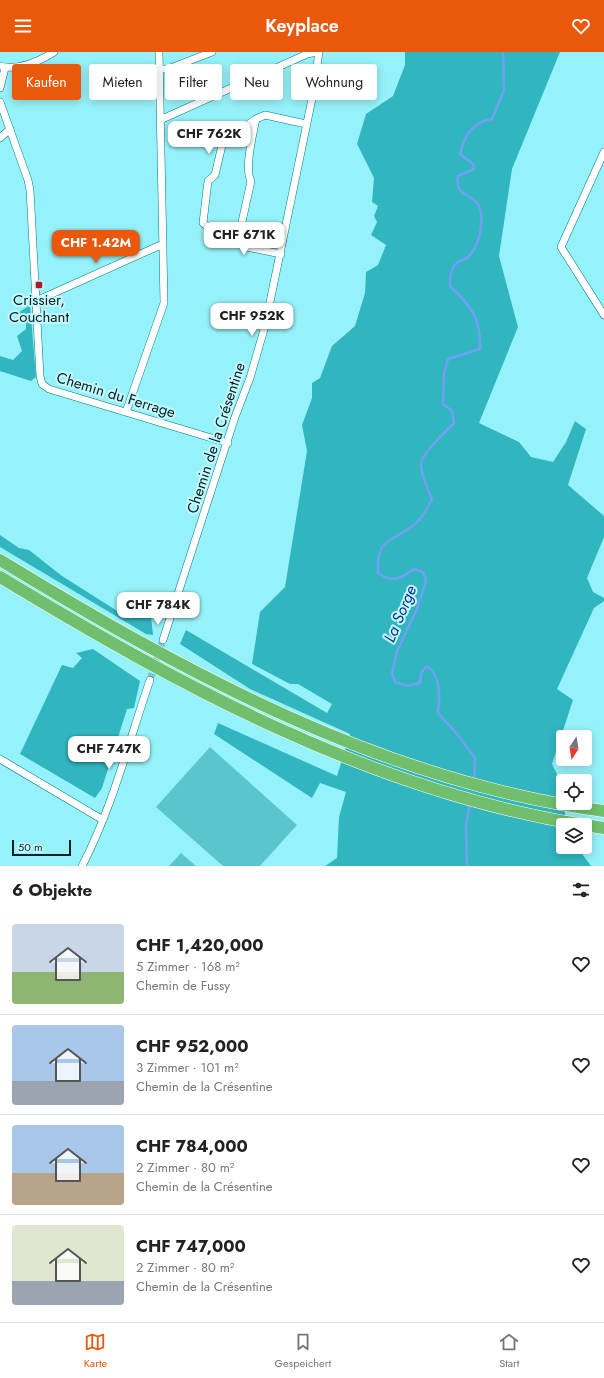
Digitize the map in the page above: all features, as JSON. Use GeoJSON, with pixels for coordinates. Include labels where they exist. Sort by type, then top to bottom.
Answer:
{"type":"FeatureCollection","features":[{"type":"Feature","properties":{"kind":"highway"},"geometry":{"type":"LineString","coordinates":[[0,560],[187,668],[287,717],[400,762],[461,781],[555,804],[604,811]]}},
{"type":"Feature","properties":{"kind":"highway"},"geometry":{"type":"LineString","coordinates":[[0,577],[98,636],[181,681],[280,730],[356,762],[457,797],[556,820]]}},
{"type":"Feature","properties":{"kind":"highway"},"geometry":{"type":"LineString","coordinates":[[592,826],[604,828]]}},
{"type":"Feature","properties":{"kind":"street"},"geometry":{"type":"LineString","coordinates":[[0,88],[2,67],[16,68],[32,63],[54,52]]}},
{"type":"Feature","properties":{"kind":"street"},"geometry":{"type":"LineString","coordinates":[[126,412],[164,303],[159,52]]}},
{"type":"Feature","properties":{"kind":"street"},"geometry":{"type":"LineString","coordinates":[[159,69],[168,69],[212,52]]}},
{"type":"Feature","properties":{"kind":"street"},"geometry":{"type":"LineString","coordinates":[[160,120],[307,54],[318,52]]}},
{"type":"Feature","properties":{"kind":"street","name":"Chemin de la Crésentine"},"geometry":{"type":"LineString","coordinates":[[163,640],[264,329],[281,254],[318,52]]}},
{"type":"Feature","properties":{"kind":"street","name":"Chemin du Ferrage"},"geometry":{"type":"LineString","coordinates":[[0,102],[28,180],[30,190],[40,376],[42,384],[49,389],[228,443]]}},
{"type":"Feature","properties":{"kind":"street"},"geometry":{"type":"LineString","coordinates":[[239,232],[207,226],[202,220],[208,181],[215,174],[223,141],[256,119],[265,115],[306,124]]}},
{"type":"Feature","properties":{"kind":"street"},"geometry":{"type":"LineString","coordinates":[[256,119],[249,150],[248,176],[251,181],[238,240],[242,246],[281,254]]}},
{"type":"Feature","properties":{"kind":"street"},"geometry":{"type":"LineString","coordinates":[[0,138],[10,128]]}},
{"type":"Feature","properties":{"kind":"street"},"geometry":{"type":"LineString","coordinates":[[604,152],[561,247],[604,315]]}},
{"type":"Feature","properties":{"kind":"street"},"geometry":{"type":"LineString","coordinates":[[36,301],[163,244]]}},
{"type":"Feature","properties":{"kind":"street"},"geometry":{"type":"LineString","coordinates":[[82,866],[93,845],[103,820],[150,680]]}},
{"type":"Feature","properties":{"kind":"street"},"geometry":{"type":"LineString","coordinates":[[0,759],[103,820]]}},
{"type":"Feature","properties":{"kind":"shaded area"},"geometry":{"type":"Polygon","coordinates":[[[405,52],[560,52],[512,169],[499,256],[518,327],[479,423],[519,442],[531,457],[553,462],[566,442],[575,421],[586,429],[568,485],[604,516],[604,537],[587,578],[593,592],[604,598],[604,601],[594,608],[557,689],[573,700],[563,730],[556,730],[556,752],[552,764],[557,774],[556,810],[564,810],[566,818],[556,818],[556,854],[582,854],[591,866],[325,866],[337,858],[339,817],[346,792],[320,783],[312,798],[214,734],[218,723],[337,776],[350,734],[250,689],[180,644],[186,630],[327,713],[332,704],[298,684],[290,684],[252,664],[260,612],[285,587],[307,451],[302,425],[312,398],[312,383],[320,378],[332,346],[355,326],[365,293],[366,272],[378,265],[386,245],[371,235],[377,222],[374,216],[378,206],[372,202],[374,178],[357,144],[366,114],[393,96],[405,65],[405,52]]]}},
{"type":"Feature","properties":{"kind":"shaded area"},"geometry":{"type":"Polygon","coordinates":[[[30,305],[36,377],[31,381],[0,371],[0,356],[13,360],[22,351],[17,336],[26,329],[26,320],[18,313],[30,305]]]}},
{"type":"Feature","properties":{"kind":"shaded area"},"geometry":{"type":"Polygon","coordinates":[[[0,535],[19,548],[29,550],[62,576],[119,612],[140,609],[151,616],[153,635],[146,634],[0,547],[0,535]]]}},
{"type":"Feature","properties":{"kind":"shaded area"},"geometry":{"type":"Polygon","coordinates":[[[93,649],[140,681],[134,708],[127,709],[102,788],[95,798],[20,754],[62,665],[73,668],[82,658],[76,653],[93,649]]]}},
{"type":"Feature","properties":{"kind":"shaded area"},"geometry":{"type":"Polygon","coordinates":[[[210,747],[297,825],[260,866],[223,866],[156,807],[210,747]]]}},
{"type":"Feature","properties":{"kind":"shaded area"},"geometry":{"type":"Polygon","coordinates":[[[181,853],[196,866],[169,866],[181,853]]]}},
{"type":"Feature","properties":{"kind":"waterway","name":"La Sorge"},"geometry":{"type":"LineString","coordinates":[[474,780],[475,758],[457,734],[438,713],[438,687],[432,670],[427,666],[421,673],[420,683],[408,686],[395,682],[392,673],[397,651],[417,609],[426,581],[423,572],[414,569],[405,575],[392,579],[378,573],[378,561],[383,546],[415,524],[425,513],[432,499],[423,477],[421,463],[425,454],[454,423],[452,411],[443,404],[444,374],[448,359],[480,349],[477,321],[464,300],[450,286],[450,277],[455,265],[467,258],[472,253],[479,237],[481,225],[481,214],[479,207],[472,198],[460,190],[458,184],[458,176],[474,169],[473,164],[460,154],[464,141],[470,131],[479,123],[492,119],[504,90],[503,52]]}},
{"type":"Feature","properties":{"kind":"waterway","name":"La Sorge"},"geometry":{"type":"LineString","coordinates":[[467,866],[466,825],[470,803]]}},
{"type":"Feature","properties":{"kind":"tunnel"},"geometry":{"type":"LineString","coordinates":[[150,680],[163,640]]}},
{"type":"Feature","properties":{"kind":"place","name":"Crissier, Couchant"},"geometry":{"type":"Point","coordinates":[39,285]}}]}
